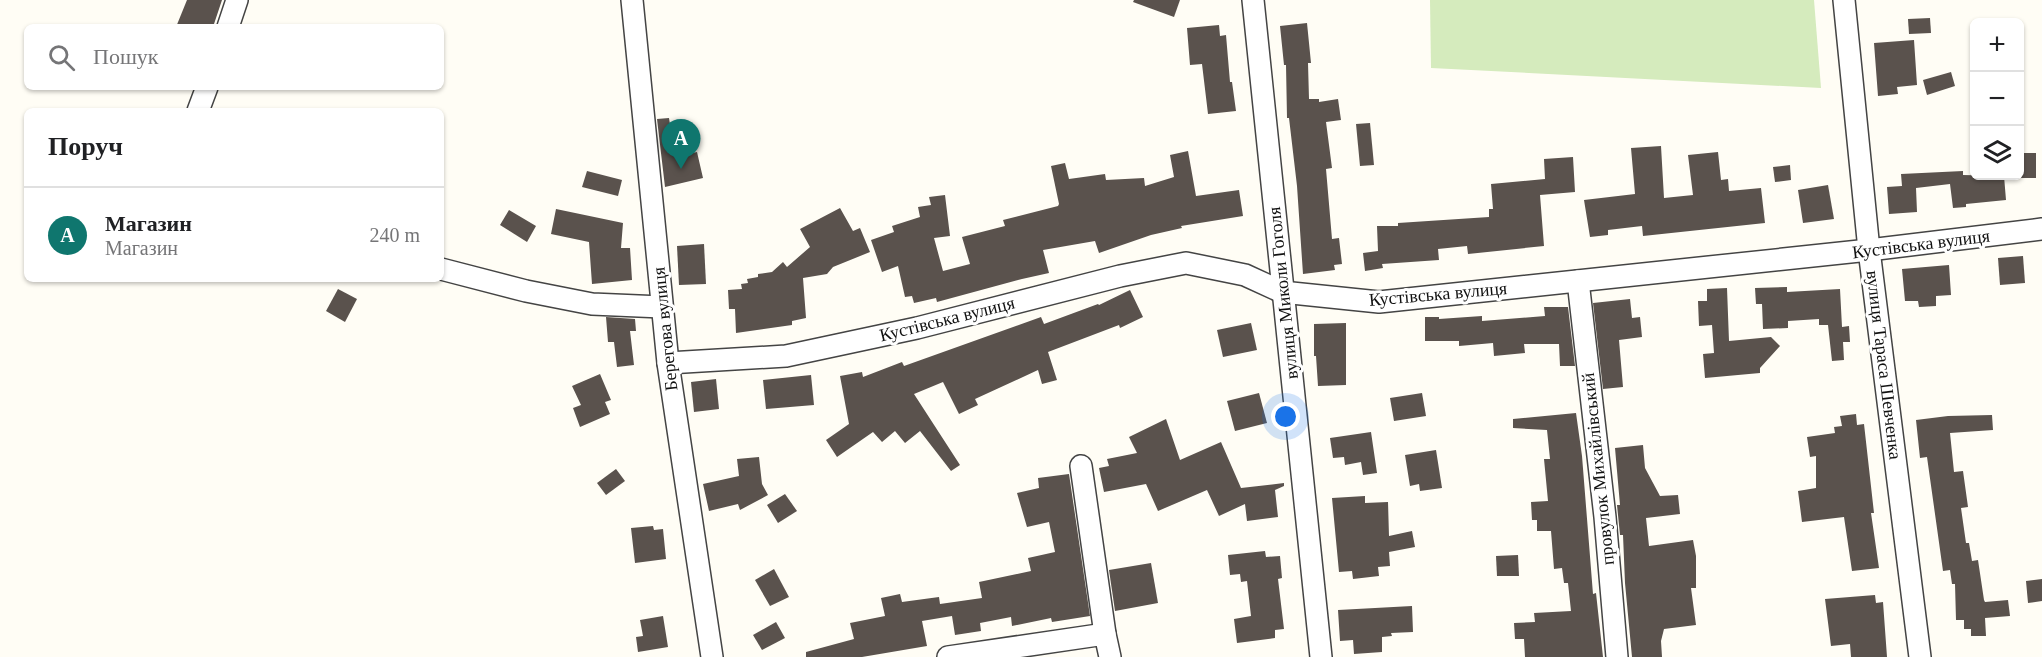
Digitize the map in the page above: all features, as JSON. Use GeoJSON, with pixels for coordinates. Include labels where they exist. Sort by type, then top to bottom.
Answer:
{"type":"FeatureCollection","features":[{"type":"Feature","properties":{"kind":"street"},"geometry":{"type":"LineString","coordinates":[[229,24],[237,0]]}},
{"type":"Feature","properties":{"kind":"street","name":"Берегова вулиця"},"geometry":{"type":"LineString","coordinates":[[632,0],[668,363],[712,657]]}},
{"type":"Feature","properties":{"kind":"street","name":"вулиця Миколи Гоголя"},"geometry":{"type":"LineString","coordinates":[[1253,0],[1321,657]]}},
{"type":"Feature","properties":{"kind":"street","name":"вулиця Тараса Шевченка"},"geometry":{"type":"LineString","coordinates":[[1844,0],[1869,250],[1920,657]]}},
{"type":"Feature","properties":{"kind":"street"},"geometry":{"type":"LineString","coordinates":[[199,108],[206,90]]}},
{"type":"Feature","properties":{"kind":"street","name":"Кустівська вулиця"},"geometry":{"type":"LineString","coordinates":[[668,363],[786,356],[917,328],[1120,276],[1186,263],[1245,275],[1282,292],[1379,302],[1869,250],[2042,229]]}},
{"type":"Feature","properties":{"kind":"street"},"geometry":{"type":"LineString","coordinates":[[444,270],[526,291],[592,304],[662,307]]}},
{"type":"Feature","properties":{"kind":"street","name":"провулок Михайлівський"},"geometry":{"type":"LineString","coordinates":[[1578,281],[1605,517],[1617,657]]}},
{"type":"Feature","properties":{"kind":"street"},"geometry":{"type":"LineString","coordinates":[[1081,466],[1110,657]]}},
{"type":"Feature","properties":{"kind":"street"},"geometry":{"type":"LineString","coordinates":[[948,657],[1105,634]]}},
{"type":"Feature","properties":{"kind":"green space"},"geometry":{"type":"Polygon","coordinates":[[[1430,0],[1814,0],[1821,88],[1431,68],[1430,0]]]}},
{"type":"Feature","properties":{"kind":"building"},"geometry":{"type":"Polygon","coordinates":[[[187,0],[222,0],[214,24],[177,24],[187,0]]]}},
{"type":"Feature","properties":{"kind":"building"},"geometry":{"type":"Polygon","coordinates":[[[1134,0],[1180,0],[1174,17],[1133,2],[1134,0]]]}},
{"type":"Feature","properties":{"kind":"building"},"geometry":{"type":"Polygon","coordinates":[[[1930,18],[1931,33],[1909,34],[1908,19],[1930,18]]]}},
{"type":"Feature","properties":{"kind":"building"},"geometry":{"type":"Polygon","coordinates":[[[1307,23],[1311,63],[1308,63],[1309,99],[1319,99],[1319,102],[1338,99],[1341,120],[1326,122],[1332,168],[1326,169],[1332,239],[1339,238],[1342,264],[1334,265],[1335,270],[1303,274],[1297,186],[1289,118],[1287,118],[1286,65],[1284,65],[1280,26],[1307,23]]]}},
{"type":"Feature","properties":{"kind":"building"},"geometry":{"type":"Polygon","coordinates":[[[1219,25],[1220,36],[1226,35],[1230,82],[1232,82],[1236,111],[1208,114],[1202,64],[1190,65],[1187,28],[1219,25]]]}},
{"type":"Feature","properties":{"kind":"building"},"geometry":{"type":"Polygon","coordinates":[[[1914,40],[1917,85],[1897,87],[1898,94],[1878,96],[1874,43],[1914,40]]]}},
{"type":"Feature","properties":{"kind":"building"},"geometry":{"type":"Polygon","coordinates":[[[1951,72],[1955,86],[1927,95],[1923,80],[1951,72]]]}},
{"type":"Feature","properties":{"kind":"building"},"geometry":{"type":"Polygon","coordinates":[[[669,118],[675,157],[697,152],[703,178],[665,187],[657,119],[669,118]]]}},
{"type":"Feature","properties":{"kind":"building"},"geometry":{"type":"Polygon","coordinates":[[[1370,123],[1374,165],[1360,166],[1356,124],[1370,123]]]}},
{"type":"Feature","properties":{"kind":"building"},"geometry":{"type":"Polygon","coordinates":[[[1661,146],[1664,198],[1693,195],[1688,155],[1718,152],[1721,180],[1728,179],[1729,191],[1761,188],[1765,223],[1643,236],[1642,226],[1608,230],[1608,235],[1590,237],[1584,200],[1635,194],[1631,148],[1661,146]]]}},
{"type":"Feature","properties":{"kind":"building"},"geometry":{"type":"Polygon","coordinates":[[[1188,151],[1196,196],[1239,190],[1243,216],[1181,226],[1182,228],[1151,235],[1099,253],[1095,241],[1043,250],[1049,273],[937,302],[936,298],[914,303],[912,296],[905,297],[898,266],[882,272],[871,240],[894,232],[892,226],[920,217],[918,207],[931,205],[929,197],[945,195],[950,236],[934,238],[943,271],[970,264],[962,237],[1005,226],[1003,220],[1058,206],[1051,166],[1065,163],[1069,179],[1105,174],[1106,180],[1144,178],[1145,186],[1174,177],[1170,155],[1188,151]]]}},
{"type":"Feature","properties":{"kind":"building"},"geometry":{"type":"Polygon","coordinates":[[[2024,153],[2036,153],[2036,178],[2024,178],[2024,153]]]}},
{"type":"Feature","properties":{"kind":"building"},"geometry":{"type":"Polygon","coordinates":[[[1573,157],[1575,192],[1540,195],[1544,246],[1468,254],[1467,246],[1438,249],[1439,260],[1382,264],[1383,268],[1365,271],[1363,253],[1378,251],[1377,226],[1489,217],[1489,209],[1493,209],[1491,184],[1545,179],[1544,159],[1573,157]]]}},
{"type":"Feature","properties":{"kind":"building"},"geometry":{"type":"Polygon","coordinates":[[[1790,165],[1791,180],[1775,182],[1773,167],[1790,165]]]}},
{"type":"Feature","properties":{"kind":"building"},"geometry":{"type":"Polygon","coordinates":[[[587,171],[622,180],[618,196],[582,187],[587,171]]]}},
{"type":"Feature","properties":{"kind":"building"},"geometry":{"type":"Polygon","coordinates":[[[1963,171],[1963,175],[1970,175],[1970,180],[2004,180],[2006,200],[1966,204],[1966,207],[1953,208],[1950,184],[1916,188],[1917,212],[1889,214],[1887,187],[1902,186],[1901,174],[1963,171]]]}},
{"type":"Feature","properties":{"kind":"building"},"geometry":{"type":"Polygon","coordinates":[[[1828,185],[1834,219],[1803,223],[1798,190],[1828,185]]]}},
{"type":"Feature","properties":{"kind":"building"},"geometry":{"type":"Polygon","coordinates":[[[840,208],[853,231],[860,228],[870,252],[833,267],[827,274],[803,278],[806,318],[792,321],[792,325],[736,333],[735,309],[729,309],[728,290],[742,289],[741,284],[748,283],[747,279],[758,277],[758,274],[772,272],[783,262],[787,267],[810,247],[800,229],[840,208]]]}},
{"type":"Feature","properties":{"kind":"building"},"geometry":{"type":"Polygon","coordinates":[[[556,209],[623,223],[621,248],[630,248],[632,280],[592,284],[589,242],[551,234],[556,209]]]}},
{"type":"Feature","properties":{"kind":"building"},"geometry":{"type":"Polygon","coordinates":[[[509,210],[536,226],[527,242],[500,225],[509,210]]]}},
{"type":"Feature","properties":{"kind":"building"},"geometry":{"type":"Polygon","coordinates":[[[704,244],[706,284],[679,285],[677,246],[704,244]]]}},
{"type":"Feature","properties":{"kind":"building"},"geometry":{"type":"Polygon","coordinates":[[[2023,256],[2025,283],[2000,285],[1998,258],[2023,256]]]}},
{"type":"Feature","properties":{"kind":"building"},"geometry":{"type":"Polygon","coordinates":[[[1949,265],[1951,295],[1936,296],[1936,306],[1919,307],[1918,301],[1905,301],[1902,269],[1949,265]]]}},
{"type":"Feature","properties":{"kind":"building"},"geometry":{"type":"Polygon","coordinates":[[[1787,287],[1787,292],[1840,289],[1842,327],[1849,326],[1850,342],[1843,342],[1844,360],[1832,361],[1828,325],[1819,325],[1819,319],[1788,321],[1788,328],[1763,329],[1762,304],[1756,304],[1755,288],[1787,287]]]}},
{"type":"Feature","properties":{"kind":"building"},"geometry":{"type":"Polygon","coordinates":[[[1727,288],[1729,341],[1771,337],[1780,346],[1760,368],[1760,373],[1705,378],[1703,354],[1714,353],[1712,325],[1699,326],[1698,301],[1707,301],[1707,289],[1727,288]]]}},
{"type":"Feature","properties":{"kind":"building"},"geometry":{"type":"Polygon","coordinates":[[[338,289],[357,299],[345,322],[326,311],[338,289]]]}},
{"type":"Feature","properties":{"kind":"building"},"geometry":{"type":"Polygon","coordinates":[[[1130,290],[1143,317],[1120,328],[1119,325],[1048,352],[1057,380],[1042,384],[1038,370],[975,399],[978,405],[959,414],[943,382],[914,394],[960,465],[951,471],[920,431],[905,443],[895,431],[882,442],[873,432],[837,457],[826,440],[849,424],[840,376],[862,372],[863,377],[902,362],[904,366],[1041,317],[1044,324],[1099,305],[1130,290]]]}},
{"type":"Feature","properties":{"kind":"building"},"geometry":{"type":"Polygon","coordinates":[[[1630,299],[1632,318],[1640,317],[1642,337],[1619,340],[1623,387],[1603,389],[1593,303],[1630,299]]]}},
{"type":"Feature","properties":{"kind":"building"},"geometry":{"type":"Polygon","coordinates":[[[1544,307],[1568,307],[1575,366],[1560,366],[1559,344],[1524,344],[1525,353],[1494,356],[1493,343],[1459,346],[1459,341],[1425,341],[1425,317],[1439,317],[1439,319],[1482,316],[1482,321],[1545,316],[1544,307]]]}},
{"type":"Feature","properties":{"kind":"building"},"geometry":{"type":"Polygon","coordinates":[[[606,317],[635,319],[636,331],[630,331],[634,365],[617,367],[614,342],[608,342],[606,317]]]}},
{"type":"Feature","properties":{"kind":"building"},"geometry":{"type":"Polygon","coordinates":[[[1251,323],[1257,350],[1223,357],[1217,330],[1251,323]]]}},
{"type":"Feature","properties":{"kind":"building"},"geometry":{"type":"Polygon","coordinates":[[[1346,323],[1346,385],[1318,386],[1316,356],[1314,356],[1314,324],[1346,323]]]}},
{"type":"Feature","properties":{"kind":"building"},"geometry":{"type":"Polygon","coordinates":[[[600,374],[611,400],[605,402],[610,414],[580,427],[573,408],[581,405],[572,386],[600,374]]]}},
{"type":"Feature","properties":{"kind":"building"},"geometry":{"type":"Polygon","coordinates":[[[811,375],[814,405],[766,409],[763,380],[811,375]]]}},
{"type":"Feature","properties":{"kind":"building"},"geometry":{"type":"Polygon","coordinates":[[[716,379],[719,409],[694,412],[691,382],[716,379]]]}},
{"type":"Feature","properties":{"kind":"building"},"geometry":{"type":"Polygon","coordinates":[[[1259,393],[1267,423],[1235,431],[1227,401],[1259,393]]]}},
{"type":"Feature","properties":{"kind":"building"},"geometry":{"type":"Polygon","coordinates":[[[1422,393],[1426,416],[1394,421],[1390,398],[1422,393]]]}},
{"type":"Feature","properties":{"kind":"building"},"geometry":{"type":"Polygon","coordinates":[[[1576,413],[1582,456],[1593,594],[1596,593],[1603,657],[1525,657],[1524,639],[1515,639],[1514,623],[1535,622],[1534,613],[1571,611],[1568,583],[1564,583],[1562,568],[1554,569],[1551,531],[1537,531],[1537,520],[1532,520],[1531,502],[1548,501],[1544,459],[1550,459],[1547,430],[1513,428],[1513,419],[1576,413]]]}},
{"type":"Feature","properties":{"kind":"building"},"geometry":{"type":"Polygon","coordinates":[[[1856,414],[1857,425],[1864,424],[1874,513],[1871,513],[1879,568],[1852,571],[1844,517],[1802,522],[1798,491],[1816,488],[1816,456],[1810,457],[1807,437],[1835,433],[1834,427],[1842,426],[1840,416],[1856,414]]]}},
{"type":"Feature","properties":{"kind":"building"},"geometry":{"type":"Polygon","coordinates":[[[1992,415],[1993,430],[1950,433],[1954,472],[1963,471],[1968,507],[1961,508],[1966,543],[1969,543],[1972,561],[1978,560],[1984,600],[1985,602],[2008,600],[2010,616],[1985,618],[1986,636],[1971,636],[1971,629],[1964,629],[1964,620],[1956,620],[1955,584],[1952,584],[1950,570],[1943,571],[1927,457],[1920,458],[1916,420],[1948,416],[1992,415]]]}},
{"type":"Feature","properties":{"kind":"building"},"geometry":{"type":"Polygon","coordinates":[[[1166,419],[1180,460],[1221,442],[1241,488],[1284,483],[1284,486],[1275,490],[1278,517],[1247,521],[1245,504],[1219,516],[1207,490],[1158,511],[1146,484],[1104,492],[1099,468],[1109,466],[1107,459],[1137,453],[1129,437],[1166,419]]]}},
{"type":"Feature","properties":{"kind":"building"},"geometry":{"type":"Polygon","coordinates":[[[1371,432],[1377,473],[1363,475],[1361,462],[1345,465],[1344,457],[1333,458],[1330,438],[1371,432]]]}},
{"type":"Feature","properties":{"kind":"building"},"geometry":{"type":"Polygon","coordinates":[[[1643,445],[1645,468],[1660,496],[1678,495],[1680,514],[1646,518],[1649,546],[1693,540],[1696,556],[1696,588],[1691,588],[1696,625],[1664,629],[1661,641],[1662,657],[1632,657],[1623,535],[1620,535],[1617,505],[1620,505],[1615,448],[1643,445]]]}},
{"type":"Feature","properties":{"kind":"building"},"geometry":{"type":"Polygon","coordinates":[[[1436,450],[1442,488],[1420,491],[1419,484],[1410,486],[1405,455],[1436,450]]]}},
{"type":"Feature","properties":{"kind":"building"},"geometry":{"type":"Polygon","coordinates":[[[759,457],[762,484],[768,495],[740,510],[738,504],[709,511],[703,484],[739,476],[737,459],[759,457]]]}},
{"type":"Feature","properties":{"kind":"building"},"geometry":{"type":"Polygon","coordinates":[[[616,469],[625,481],[606,495],[597,483],[616,469]]]}},
{"type":"Feature","properties":{"kind":"building"},"geometry":{"type":"Polygon","coordinates":[[[1069,474],[1090,616],[1052,622],[1051,618],[1012,626],[1011,617],[980,623],[981,631],[955,635],[952,616],[922,621],[927,646],[862,657],[806,657],[806,652],[854,639],[850,623],[885,616],[881,598],[900,594],[902,602],[939,597],[940,604],[982,598],[979,582],[1031,571],[1028,558],[1055,552],[1049,522],[1027,527],[1017,493],[1039,488],[1038,478],[1069,474]]]}},
{"type":"Feature","properties":{"kind":"building"},"geometry":{"type":"Polygon","coordinates":[[[785,494],[797,511],[778,523],[767,505],[785,494]]]}},
{"type":"Feature","properties":{"kind":"building"},"geometry":{"type":"Polygon","coordinates":[[[1365,496],[1365,503],[1388,502],[1389,536],[1412,531],[1415,547],[1389,552],[1390,566],[1378,567],[1379,576],[1353,579],[1352,571],[1339,572],[1332,498],[1365,496]]]}},
{"type":"Feature","properties":{"kind":"building"},"geometry":{"type":"Polygon","coordinates":[[[653,526],[654,530],[663,529],[666,559],[635,563],[631,528],[653,526]]]}},
{"type":"Feature","properties":{"kind":"building"},"geometry":{"type":"Polygon","coordinates":[[[1265,551],[1266,557],[1280,556],[1282,578],[1278,579],[1284,629],[1275,630],[1275,638],[1237,643],[1234,619],[1251,616],[1247,581],[1241,582],[1240,574],[1230,575],[1228,555],[1265,551]]]}},
{"type":"Feature","properties":{"kind":"building"},"geometry":{"type":"Polygon","coordinates":[[[1518,555],[1519,576],[1497,576],[1496,556],[1518,555]]]}},
{"type":"Feature","properties":{"kind":"building"},"geometry":{"type":"Polygon","coordinates":[[[1151,563],[1158,603],[1115,611],[1109,570],[1151,563]]]}},
{"type":"Feature","properties":{"kind":"building"},"geometry":{"type":"Polygon","coordinates":[[[774,569],[789,597],[770,606],[755,580],[774,569]]]}},
{"type":"Feature","properties":{"kind":"building"},"geometry":{"type":"Polygon","coordinates":[[[2042,579],[2042,601],[2028,603],[2026,581],[2042,579]]]}},
{"type":"Feature","properties":{"kind":"building"},"geometry":{"type":"Polygon","coordinates":[[[1875,595],[1876,603],[1883,602],[1887,657],[1851,657],[1850,644],[1831,646],[1825,599],[1875,595]]]}},
{"type":"Feature","properties":{"kind":"building"},"geometry":{"type":"Polygon","coordinates":[[[1412,606],[1413,632],[1391,633],[1392,636],[1382,637],[1382,652],[1354,654],[1353,640],[1340,641],[1338,610],[1412,606]]]}},
{"type":"Feature","properties":{"kind":"building"},"geometry":{"type":"Polygon","coordinates":[[[663,616],[668,647],[638,652],[636,637],[643,636],[640,620],[663,616]]]}},
{"type":"Feature","properties":{"kind":"building"},"geometry":{"type":"Polygon","coordinates":[[[776,622],[785,638],[762,650],[753,635],[776,622]]]}},
{"type":"Feature","properties":{"kind":"place","name":"Магазин"},"geometry":{"type":"Point","coordinates":[681,169]}}]}
